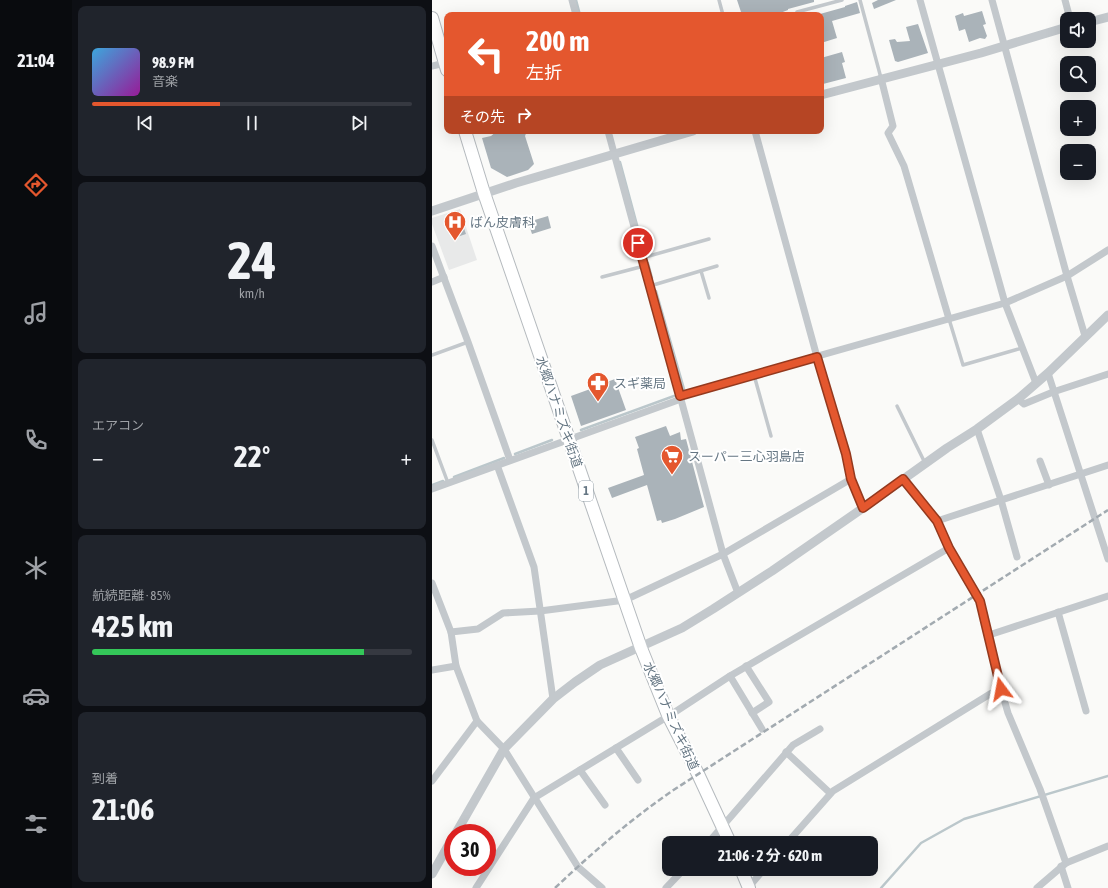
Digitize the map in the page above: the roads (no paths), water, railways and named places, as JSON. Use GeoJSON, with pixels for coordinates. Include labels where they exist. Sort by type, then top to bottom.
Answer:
{"type":"FeatureCollection","features":[{"type":"Feature","properties":{"kind":"main road"},"geometry":{"type":"LineString","coordinates":[[432,18],[444,59]]}},
{"type":"Feature","properties":{"kind":"main road","name":"水郷ハナミズキ街道"},"geometry":{"type":"LineString","coordinates":[[466,134],[484,193],[568,440],[641,648],[668,715],[727,836]]}},
{"type":"Feature","properties":{"kind":"main road"},"geometry":{"type":"LineString","coordinates":[[744,876],[748,888]]}},
{"type":"Feature","properties":{"kind":"street"},"geometry":{"type":"LineString","coordinates":[[572,0],[575,12]]}},
{"type":"Feature","properties":{"kind":"street"},"geometry":{"type":"LineString","coordinates":[[920,0],[1004,303],[1036,383]]}},
{"type":"Feature","properties":{"kind":"street"},"geometry":{"type":"LineString","coordinates":[[992,0],[1067,276],[1085,336]]}},
{"type":"Feature","properties":{"kind":"street"},"geometry":{"type":"LineString","coordinates":[[1065,0],[1068,12]]}},
{"type":"Feature","properties":{"kind":"street"},"geometry":{"type":"LineString","coordinates":[[1096,20],[1108,17]]}},
{"type":"Feature","properties":{"kind":"street"},"geometry":{"type":"LineString","coordinates":[[824,94],[1005,46],[1060,29]]}},
{"type":"Feature","properties":{"kind":"street"},"geometry":{"type":"LineString","coordinates":[[432,66],[444,66]]}},
{"type":"Feature","properties":{"kind":"street"},"geometry":{"type":"LineString","coordinates":[[881,78],[894,126],[888,133],[904,166],[949,319]]}},
{"type":"Feature","properties":{"kind":"street"},"geometry":{"type":"LineString","coordinates":[[609,134],[723,554],[738,593]]}},
{"type":"Feature","properties":{"kind":"street"},"geometry":{"type":"LineString","coordinates":[[432,211],[484,193],[682,134]]}},
{"type":"Feature","properties":{"kind":"street"},"geometry":{"type":"LineString","coordinates":[[756,134],[817,357],[846,454],[851,479],[863,508]]}},
{"type":"Feature","properties":{"kind":"street"},"geometry":{"type":"LineString","coordinates":[[432,246],[510,460]]}},
{"type":"Feature","properties":{"kind":"street"},"geometry":{"type":"LineString","coordinates":[[432,489],[680,398],[754,375],[1004,303],[1067,276],[1108,250]]}},
{"type":"Feature","properties":{"kind":"street"},"geometry":{"type":"LineString","coordinates":[[432,282],[444,277]]}},
{"type":"Feature","properties":{"kind":"street"},"geometry":{"type":"LineString","coordinates":[[461,824],[504,749],[553,699],[574,682],[600,665],[641,648],[682,628],[738,593],[863,508],[1018,399],[1048,373],[1108,315]]}},
{"type":"Feature","properties":{"kind":"street"},"geometry":{"type":"LineString","coordinates":[[1048,373],[1108,559]]}},
{"type":"Feature","properties":{"kind":"street"},"geometry":{"type":"LineString","coordinates":[[1018,399],[1024,404],[1053,392],[1108,374]]}},
{"type":"Feature","properties":{"kind":"street"},"geometry":{"type":"LineString","coordinates":[[977,429],[1001,500],[1017,557]]}},
{"type":"Feature","properties":{"kind":"street"},"geometry":{"type":"LineString","coordinates":[[1040,461],[1048,485]]}},
{"type":"Feature","properties":{"kind":"street"},"geometry":{"type":"LineString","coordinates":[[498,465],[534,567],[553,699]]}},
{"type":"Feature","properties":{"kind":"street"},"geometry":{"type":"LineString","coordinates":[[937,521],[1108,465]]}},
{"type":"Feature","properties":{"kind":"street"},"geometry":{"type":"LineString","coordinates":[[451,632],[478,630],[503,613],[540,611],[625,600],[723,554],[851,479]]}},
{"type":"Feature","properties":{"kind":"street"},"geometry":{"type":"LineString","coordinates":[[903,479],[937,521],[949,548],[980,601],[1008,713],[1046,805],[1064,865],[1068,888]]}},
{"type":"Feature","properties":{"kind":"street"},"geometry":{"type":"LineString","coordinates":[[476,888],[534,798],[746,666],[949,548]]}},
{"type":"Feature","properties":{"kind":"street"},"geometry":{"type":"LineString","coordinates":[[432,583],[451,632],[456,666],[478,721],[504,749],[578,867],[602,888]]}},
{"type":"Feature","properties":{"kind":"street"},"geometry":{"type":"LineString","coordinates":[[989,635],[1108,596]]}},
{"type":"Feature","properties":{"kind":"street"},"geometry":{"type":"LineString","coordinates":[[1058,612],[1086,711]]}},
{"type":"Feature","properties":{"kind":"street"},"geometry":{"type":"LineString","coordinates":[[432,670],[456,666]]}},
{"type":"Feature","properties":{"kind":"street"},"geometry":{"type":"LineString","coordinates":[[746,666],[769,702],[752,713]]}},
{"type":"Feature","properties":{"kind":"street"},"geometry":{"type":"LineString","coordinates":[[730,676],[762,729]]}},
{"type":"Feature","properties":{"kind":"street"},"geometry":{"type":"LineString","coordinates":[[793,836],[830,793],[868,768],[892,755],[990,694],[1001,689]]}},
{"type":"Feature","properties":{"kind":"street"},"geometry":{"type":"LineString","coordinates":[[432,781],[478,721]]}},
{"type":"Feature","properties":{"kind":"street"},"geometry":{"type":"LineString","coordinates":[[715,836],[786,752],[793,745],[820,729]]}},
{"type":"Feature","properties":{"kind":"street"},"geometry":{"type":"LineString","coordinates":[[616,748],[638,780]]}},
{"type":"Feature","properties":{"kind":"street"},"geometry":{"type":"LineString","coordinates":[[786,752],[830,793]]}},
{"type":"Feature","properties":{"kind":"street"},"geometry":{"type":"LineString","coordinates":[[580,770],[605,805]]}},
{"type":"Feature","properties":{"kind":"street"},"geometry":{"type":"LineString","coordinates":[[1037,888],[1064,865],[1108,846]]}},
{"type":"Feature","properties":{"kind":"street"},"geometry":{"type":"LineString","coordinates":[[432,874],[444,853]]}},
{"type":"Feature","properties":{"kind":"street"},"geometry":{"type":"LineString","coordinates":[[666,888],[677,876]]}},
{"type":"Feature","properties":{"kind":"street"},"geometry":{"type":"LineString","coordinates":[[748,888],[758,876]]}},
{"type":"Feature","properties":{"kind":"lane"},"geometry":{"type":"LineString","coordinates":[[719,0],[722,12]]}},
{"type":"Feature","properties":{"kind":"lane"},"geometry":{"type":"LineString","coordinates":[[797,12],[842,0]]}},
{"type":"Feature","properties":{"kind":"lane"},"geometry":{"type":"LineString","coordinates":[[860,0],[881,78]]}},
{"type":"Feature","properties":{"kind":"lane"},"geometry":{"type":"LineString","coordinates":[[642,258],[709,238]]}},
{"type":"Feature","properties":{"kind":"lane"},"geometry":{"type":"LineString","coordinates":[[602,278],[644,266]]}},
{"type":"Feature","properties":{"kind":"lane"},"geometry":{"type":"LineString","coordinates":[[650,286],[718,266]]}},
{"type":"Feature","properties":{"kind":"lane"},"geometry":{"type":"LineString","coordinates":[[701,271],[709,298]]}},
{"type":"Feature","properties":{"kind":"lane"},"geometry":{"type":"LineString","coordinates":[[949,319],[962,365],[1022,348]]}},
{"type":"Feature","properties":{"kind":"lane"},"geometry":{"type":"LineString","coordinates":[[432,355],[468,342]]}},
{"type":"Feature","properties":{"kind":"lane"},"geometry":{"type":"LineString","coordinates":[[754,375],[771,436]]}},
{"type":"Feature","properties":{"kind":"lane"},"geometry":{"type":"LineString","coordinates":[[897,406],[925,463]]}},
{"type":"Feature","properties":{"kind":"lane"},"geometry":{"type":"LineString","coordinates":[[432,440],[448,483]]}},
{"type":"Feature","properties":{"kind":"waterway"},"geometry":{"type":"LineString","coordinates":[[576,0],[579,12]]}},
{"type":"Feature","properties":{"kind":"waterway"},"geometry":{"type":"LineString","coordinates":[[620,162],[644,251]]}},
{"type":"Feature","properties":{"kind":"waterway"},"geometry":{"type":"LineString","coordinates":[[648,263],[652,278]]}},
{"type":"Feature","properties":{"kind":"waterway"},"geometry":{"type":"LineString","coordinates":[[656,291],[684,389]]}},
{"type":"Feature","properties":{"kind":"waterway"},"geometry":{"type":"LineString","coordinates":[[581,430],[674,396]]}},
{"type":"Feature","properties":{"kind":"waterway"},"geometry":{"type":"LineString","coordinates":[[515,454],[552,440]]}},
{"type":"Feature","properties":{"kind":"waterway"},"geometry":{"type":"LineString","coordinates":[[454,477],[504,458]]}},
{"type":"Feature","properties":{"kind":"waterway"},"geometry":{"type":"LineString","coordinates":[[432,485],[443,481]]}},
{"type":"Feature","properties":{"kind":"waterway"},"geometry":{"type":"LineString","coordinates":[[881,888],[921,843],[964,819],[1108,776]]}},
{"type":"Feature","properties":{"kind":"railway"},"geometry":{"type":"LineString","coordinates":[[555,888],[612,837],[641,813],[672,791],[1108,510]]}},
{"type":"Feature","properties":{"kind":"place","name":"ばん皮膚科"},"geometry":{"type":"Point","coordinates":[455,242]}},
{"type":"Feature","properties":{"kind":"place","name":"スギ薬局"},"geometry":{"type":"Point","coordinates":[598,402]}},
{"type":"Feature","properties":{"kind":"place","name":"スーパー三心羽島店"},"geometry":{"type":"Point","coordinates":[672,476]}}]}
